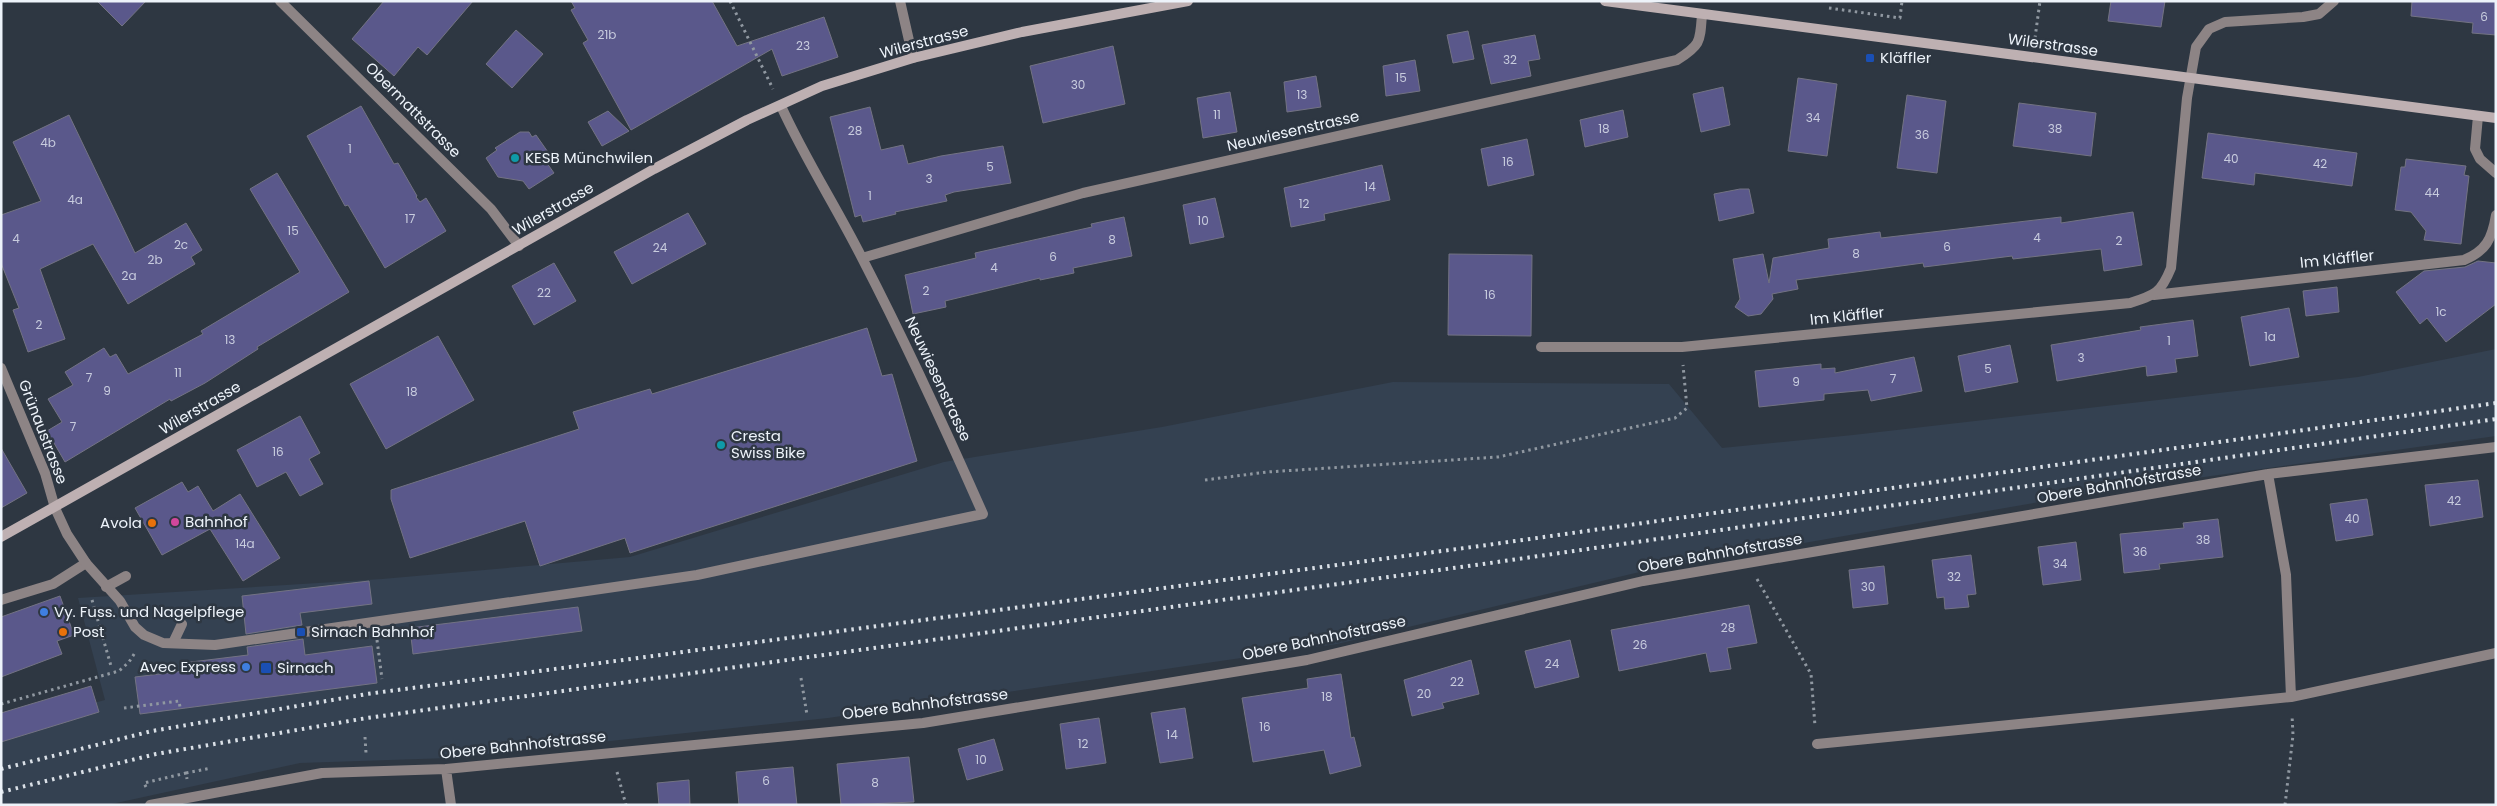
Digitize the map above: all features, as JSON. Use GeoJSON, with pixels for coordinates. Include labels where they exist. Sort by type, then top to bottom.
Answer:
{"type":"FeatureCollection","features":[{"type":"Feature","properties":{"kind":"main road","name":"Wilerstrasse"},"geometry":{"type":"LineString","coordinates":[[1,538],[654,169],[747,120],[822,86],[913,58],[1022,32],[1188,1]]}},
{"type":"Feature","properties":{"kind":"main road","name":"Wilerstrasse"},"geometry":{"type":"LineString","coordinates":[[1606,1],[2189,80],[2496,118]]}},
{"type":"Feature","properties":{"kind":"street","name":"Obermattstrasse"},"geometry":{"type":"LineString","coordinates":[[280,1],[491,209],[519,246]]}},
{"type":"Feature","properties":{"kind":"street"},"geometry":{"type":"LineString","coordinates":[[900,1],[913,58]]}},
{"type":"Feature","properties":{"kind":"street"},"geometry":{"type":"LineString","coordinates":[[2154,295],[2164,284],[2171,268],[2189,80],[2196,47],[2209,29],[2225,22],[2303,17],[2319,14],[2334,1]]}},
{"type":"Feature","properties":{"kind":"street","name":"Neuwiesenstrasse"},"geometry":{"type":"LineString","coordinates":[[862,258],[1083,193],[1677,60],[1694,50],[1700,35],[1702,14]]}},
{"type":"Feature","properties":{"kind":"street","name":"Neuwiesenstrasse"},"geometry":{"type":"LineString","coordinates":[[374,621],[697,575],[983,514],[936,405],[862,258],[781,106]]}},
{"type":"Feature","properties":{"kind":"street"},"geometry":{"type":"LineString","coordinates":[[2478,116],[2475,149],[2480,159],[2496,173]]}},
{"type":"Feature","properties":{"kind":"street","name":"Im Kläffler"},"geometry":{"type":"LineString","coordinates":[[1541,346],[1682,347],[2130,303],[2154,295],[2464,260],[2478,254],[2486,246],[2496,215]]}},
{"type":"Feature","properties":{"kind":"street","name":"Grünaustrasse"},"geometry":{"type":"LineString","coordinates":[[1,368],[45,473],[55,508],[67,534],[86,563],[120,601],[135,627],[144,635]]}},
{"type":"Feature","properties":{"kind":"street","name":"Obere Bahnhofstrasse"},"geometry":{"type":"LineString","coordinates":[[150,805],[322,773],[446,769],[923,722],[1307,660],[1643,581],[2268,474],[2496,447]]}},
{"type":"Feature","properties":{"kind":"street"},"geometry":{"type":"LineString","coordinates":[[2268,474],[2286,575],[2291,697]]}},
{"type":"Feature","properties":{"kind":"street"},"geometry":{"type":"LineString","coordinates":[[1,600],[53,584],[86,563]]}},
{"type":"Feature","properties":{"kind":"street"},"geometry":{"type":"LineString","coordinates":[[106,587],[126,576]]}},
{"type":"Feature","properties":{"kind":"street"},"geometry":{"type":"LineString","coordinates":[[144,635],[163,643],[216,645],[374,621]]}},
{"type":"Feature","properties":{"kind":"street"},"geometry":{"type":"LineString","coordinates":[[173,643],[182,624]]}},
{"type":"Feature","properties":{"kind":"street"},"geometry":{"type":"LineString","coordinates":[[1817,744],[2291,697],[2496,653]]}},
{"type":"Feature","properties":{"kind":"street"},"geometry":{"type":"LineString","coordinates":[[446,769],[451,805]]}},
{"type":"Feature","properties":{"kind":"path"},"geometry":{"type":"LineString","coordinates":[[730,1],[781,106]]}},
{"type":"Feature","properties":{"kind":"path"},"geometry":{"type":"LineString","coordinates":[[1829,8],[1900,18],[1902,1]]}},
{"type":"Feature","properties":{"kind":"path"},"geometry":{"type":"LineString","coordinates":[[2035,38],[2040,1]]}},
{"type":"Feature","properties":{"kind":"path"},"geometry":{"type":"LineString","coordinates":[[1205,480],[1267,472],[1498,457],[1675,418],[1687,408],[1685,384]]}},
{"type":"Feature","properties":{"kind":"path"},"geometry":{"type":"LineString","coordinates":[[1749,563],[1811,674],[1817,744]]}},
{"type":"Feature","properties":{"kind":"path"},"geometry":{"type":"LineString","coordinates":[[92,599],[111,666]]}},
{"type":"Feature","properties":{"kind":"path"},"geometry":{"type":"LineString","coordinates":[[374,621],[382,679]]}},
{"type":"Feature","properties":{"kind":"path"},"geometry":{"type":"LineString","coordinates":[[1,704],[119,671],[129,662],[144,635]]}},
{"type":"Feature","properties":{"kind":"path"},"geometry":{"type":"LineString","coordinates":[[801,678],[810,733]]}},
{"type":"Feature","properties":{"kind":"path"},"geometry":{"type":"LineString","coordinates":[[2285,805],[2293,735],[2291,697]]}},
{"type":"Feature","properties":{"kind":"path"},"geometry":{"type":"LineString","coordinates":[[124,708],[178,701],[180,707]]}},
{"type":"Feature","properties":{"kind":"path"},"geometry":{"type":"LineString","coordinates":[[611,752],[626,805]]}},
{"type":"Feature","properties":{"kind":"path"},"geometry":{"type":"LineString","coordinates":[[186,773],[211,768]]}},
{"type":"Feature","properties":{"kind":"shaded area"},"geometry":{"type":"Polygon","coordinates":[[[2496,349],[2496,436],[2097,492],[1648,570],[1337,644],[828,718],[449,758],[300,763],[107,805],[1,805],[1,728],[105,700],[78,598],[382,579],[630,557],[944,462],[1162,427],[1393,382],[1669,384],[1722,448],[1853,435],[2358,377],[2496,349]]]}},
{"type":"Feature","properties":{"kind":"building"},"geometry":{"type":"Polygon","coordinates":[[[97,1],[146,1],[122,26],[97,1]]]}},
{"type":"Feature","properties":{"kind":"building"},"geometry":{"type":"Polygon","coordinates":[[[384,1],[473,1],[427,55],[418,47],[394,76],[352,39],[384,1]]]}},
{"type":"Feature","properties":{"kind":"building"},"geometry":{"type":"Polygon","coordinates":[[[571,1],[712,1],[737,46],[824,17],[838,57],[782,76],[772,49],[631,130],[583,43],[588,40],[571,10],[575,8],[571,1]]]}},
{"type":"Feature","properties":{"kind":"building"},"geometry":{"type":"Polygon","coordinates":[[[2111,1],[2165,1],[2161,27],[2108,21],[2111,1]]]}},
{"type":"Feature","properties":{"kind":"building"},"geometry":{"type":"Polygon","coordinates":[[[2412,1],[2496,1],[2496,35],[2472,33],[2473,23],[2411,16],[2412,1]]]}},
{"type":"Feature","properties":{"kind":"building"},"geometry":{"type":"Polygon","coordinates":[[[516,30],[543,54],[512,88],[486,64],[516,30]]]}},
{"type":"Feature","properties":{"kind":"building"},"geometry":{"type":"Polygon","coordinates":[[[1468,31],[1474,59],[1453,63],[1447,35],[1468,31]]]}},
{"type":"Feature","properties":{"kind":"building"},"geometry":{"type":"Polygon","coordinates":[[[1535,35],[1540,59],[1528,61],[1531,76],[1491,84],[1482,45],[1535,35]]]}},
{"type":"Feature","properties":{"kind":"building"},"geometry":{"type":"Polygon","coordinates":[[[1113,46],[1125,104],[1043,123],[1030,66],[1113,46]]]}},
{"type":"Feature","properties":{"kind":"building"},"geometry":{"type":"Polygon","coordinates":[[[1415,60],[1420,91],[1386,96],[1383,66],[1415,60]]]}},
{"type":"Feature","properties":{"kind":"building"},"geometry":{"type":"Polygon","coordinates":[[[1316,76],[1321,107],[1287,112],[1284,82],[1316,76]]]}},
{"type":"Feature","properties":{"kind":"building"},"geometry":{"type":"Polygon","coordinates":[[[1798,78],[1837,84],[1827,156],[1788,151],[1798,78]]]}},
{"type":"Feature","properties":{"kind":"building"},"geometry":{"type":"Polygon","coordinates":[[[1723,87],[1730,125],[1701,132],[1693,94],[1723,87]]]}},
{"type":"Feature","properties":{"kind":"building"},"geometry":{"type":"Polygon","coordinates":[[[1230,92],[1237,132],[1203,138],[1197,98],[1230,92]]]}},
{"type":"Feature","properties":{"kind":"building"},"geometry":{"type":"Polygon","coordinates":[[[1907,95],[1946,101],[1937,173],[1897,168],[1907,95]]]}},
{"type":"Feature","properties":{"kind":"building"},"geometry":{"type":"Polygon","coordinates":[[[2019,103],[2096,113],[2091,156],[2013,146],[2019,103]]]}},
{"type":"Feature","properties":{"kind":"building"},"geometry":{"type":"Polygon","coordinates":[[[361,106],[394,164],[398,163],[416,197],[420,202],[426,198],[446,231],[385,268],[348,205],[345,206],[307,136],[361,106]]]}},
{"type":"Feature","properties":{"kind":"building"},"geometry":{"type":"Polygon","coordinates":[[[870,107],[881,150],[903,145],[908,164],[941,156],[1003,146],[1011,183],[954,192],[945,195],[947,201],[895,212],[896,214],[863,222],[861,215],[855,217],[830,117],[870,107]]]}},
{"type":"Feature","properties":{"kind":"building"},"geometry":{"type":"Polygon","coordinates":[[[1623,110],[1628,137],[1585,147],[1580,120],[1623,110]]]}},
{"type":"Feature","properties":{"kind":"building"},"geometry":{"type":"Polygon","coordinates":[[[608,111],[629,131],[602,146],[588,122],[608,111]]]}},
{"type":"Feature","properties":{"kind":"building"},"geometry":{"type":"Polygon","coordinates":[[[69,115],[135,253],[186,223],[202,250],[191,257],[195,264],[128,304],[93,244],[40,269],[65,339],[28,352],[13,310],[19,308],[1,263],[1,215],[41,201],[13,142],[69,115]]]}},
{"type":"Feature","properties":{"kind":"building","name":"KESB Münchwilen"},"geometry":{"type":"Polygon","coordinates":[[[520,132],[529,132],[532,137],[536,135],[550,155],[544,159],[554,173],[529,189],[523,181],[498,177],[486,158],[497,150],[495,148],[520,132]]]}},
{"type":"Feature","properties":{"kind":"building"},"geometry":{"type":"Polygon","coordinates":[[[2208,133],[2357,153],[2352,186],[2255,173],[2254,185],[2202,178],[2208,133]]]}},
{"type":"Feature","properties":{"kind":"building"},"geometry":{"type":"Polygon","coordinates":[[[1527,139],[1534,175],[1488,186],[1481,149],[1527,139]]]}},
{"type":"Feature","properties":{"kind":"building"},"geometry":{"type":"Polygon","coordinates":[[[2406,159],[2466,166],[2464,175],[2469,176],[2461,244],[2424,240],[2426,231],[2411,212],[2395,210],[2401,167],[2405,167],[2406,159]]]}},
{"type":"Feature","properties":{"kind":"building"},"geometry":{"type":"Polygon","coordinates":[[[1382,165],[1390,200],[1324,214],[1325,220],[1291,227],[1284,188],[1382,165]]]}},
{"type":"Feature","properties":{"kind":"building"},"geometry":{"type":"Polygon","coordinates":[[[277,173],[349,292],[257,347],[258,349],[205,383],[171,401],[170,399],[65,462],[47,431],[62,422],[48,399],[73,385],[65,372],[104,348],[110,357],[116,354],[128,374],[203,334],[201,331],[300,272],[250,189],[277,173]]]}},
{"type":"Feature","properties":{"kind":"building"},"geometry":{"type":"Polygon","coordinates":[[[1749,189],[1754,213],[1719,221],[1714,194],[1749,189]]]}},
{"type":"Feature","properties":{"kind":"building"},"geometry":{"type":"Polygon","coordinates":[[[1215,198],[1224,237],[1190,244],[1183,205],[1215,198]]]}},
{"type":"Feature","properties":{"kind":"building"},"geometry":{"type":"Polygon","coordinates":[[[2133,212],[2142,265],[2104,271],[2101,249],[2013,259],[2012,256],[1924,267],[1923,263],[1796,280],[1798,289],[1772,294],[1773,299],[1761,314],[1748,316],[1735,307],[1740,299],[1733,259],[1763,254],[1769,283],[1773,258],[1829,248],[1828,239],[1880,232],[1881,238],[2061,217],[2061,223],[2133,212]]]}},
{"type":"Feature","properties":{"kind":"building"},"geometry":{"type":"Polygon","coordinates":[[[688,213],[706,244],[632,284],[614,252],[688,213]]]}},
{"type":"Feature","properties":{"kind":"building"},"geometry":{"type":"Polygon","coordinates":[[[1124,217],[1132,256],[1073,268],[1074,273],[1040,280],[1040,278],[945,301],[946,307],[913,314],[905,275],[976,258],[975,253],[1092,227],[1091,224],[1124,217]]]}},
{"type":"Feature","properties":{"kind":"building"},"geometry":{"type":"Polygon","coordinates":[[[1449,254],[1532,255],[1531,336],[1448,335],[1449,254]]]}},
{"type":"Feature","properties":{"kind":"building"},"geometry":{"type":"Polygon","coordinates":[[[2478,261],[2496,263],[2496,304],[2446,342],[2427,318],[2420,324],[2396,292],[2424,271],[2465,267],[2478,261]]]}},
{"type":"Feature","properties":{"kind":"building"},"geometry":{"type":"Polygon","coordinates":[[[554,263],[576,301],[534,325],[512,286],[554,263]]]}},
{"type":"Feature","properties":{"kind":"building"},"geometry":{"type":"Polygon","coordinates":[[[2337,287],[2339,312],[2306,316],[2303,291],[2337,287]]]}},
{"type":"Feature","properties":{"kind":"building"},"geometry":{"type":"Polygon","coordinates":[[[2289,308],[2299,357],[2250,366],[2241,317],[2289,308]]]}},
{"type":"Feature","properties":{"kind":"building"},"geometry":{"type":"Polygon","coordinates":[[[2193,320],[2198,356],[2175,359],[2177,372],[2147,376],[2146,366],[2057,381],[2051,345],[2141,330],[2140,327],[2193,320]]]}},
{"type":"Feature","properties":{"kind":"building","name":"Cresta Swiss Bike"},"geometry":{"type":"Polygon","coordinates":[[[867,328],[882,376],[892,374],[917,461],[630,553],[625,538],[540,566],[525,521],[410,558],[391,499],[391,490],[579,429],[573,412],[650,389],[652,394],[867,328]]]}},
{"type":"Feature","properties":{"kind":"building"},"geometry":{"type":"Polygon","coordinates":[[[438,336],[474,400],[386,449],[350,384],[438,336]]]}},
{"type":"Feature","properties":{"kind":"building"},"geometry":{"type":"Polygon","coordinates":[[[2010,345],[2018,382],[1965,392],[1958,356],[2010,345]]]}},
{"type":"Feature","properties":{"kind":"building"},"geometry":{"type":"Polygon","coordinates":[[[1914,357],[1922,391],[1871,401],[1868,390],[1824,394],[1824,400],[1759,407],[1755,371],[1821,364],[1821,369],[1835,368],[1835,373],[1914,357]]]}},
{"type":"Feature","properties":{"kind":"building"},"geometry":{"type":"Polygon","coordinates":[[[300,416],[320,453],[309,459],[323,484],[300,496],[286,472],[257,487],[237,450],[300,416]]]}},
{"type":"Feature","properties":{"kind":"building"},"geometry":{"type":"Polygon","coordinates":[[[1,448],[27,493],[1,508],[1,448]]]}},
{"type":"Feature","properties":{"kind":"building"},"geometry":{"type":"Polygon","coordinates":[[[2478,480],[2483,517],[2430,526],[2425,485],[2478,480]]]}},
{"type":"Feature","properties":{"kind":"building"},"geometry":{"type":"Polygon","coordinates":[[[182,482],[188,492],[198,486],[213,511],[240,494],[280,558],[243,581],[210,529],[162,555],[135,508],[182,482]]]}},
{"type":"Feature","properties":{"kind":"building"},"geometry":{"type":"Polygon","coordinates":[[[2367,499],[2373,535],[2336,541],[2330,504],[2367,499]]]}},
{"type":"Feature","properties":{"kind":"building"},"geometry":{"type":"Polygon","coordinates":[[[2218,519],[2223,557],[2159,564],[2160,569],[2124,573],[2120,534],[2184,528],[2183,523],[2218,519]]]}},
{"type":"Feature","properties":{"kind":"building"},"geometry":{"type":"Polygon","coordinates":[[[2076,542],[2081,580],[2043,585],[2038,547],[2076,542]]]}},
{"type":"Feature","properties":{"kind":"building"},"geometry":{"type":"Polygon","coordinates":[[[1971,555],[1976,594],[1967,595],[1969,607],[1945,609],[1944,597],[1937,598],[1932,560],[1971,555]]]}},
{"type":"Feature","properties":{"kind":"building"},"geometry":{"type":"Polygon","coordinates":[[[1884,566],[1888,604],[1853,608],[1849,570],[1884,566]]]}},
{"type":"Feature","properties":{"kind":"building"},"geometry":{"type":"Polygon","coordinates":[[[369,581],[372,604],[300,613],[302,625],[246,634],[242,596],[369,581]]]}},
{"type":"Feature","properties":{"kind":"building"},"geometry":{"type":"Polygon","coordinates":[[[60,596],[74,635],[57,641],[62,654],[1,677],[1,617],[60,596]]]}},
{"type":"Feature","properties":{"kind":"building"},"geometry":{"type":"Polygon","coordinates":[[[1749,605],[1757,643],[1727,648],[1731,669],[1710,672],[1706,653],[1619,671],[1611,630],[1749,605]]]}},
{"type":"Feature","properties":{"kind":"building"},"geometry":{"type":"Polygon","coordinates":[[[578,607],[582,631],[413,654],[410,628],[578,607]]]}},
{"type":"Feature","properties":{"kind":"building"},"geometry":{"type":"Polygon","coordinates":[[[303,639],[305,655],[372,646],[377,683],[140,714],[135,677],[184,671],[183,663],[248,655],[247,647],[303,639]]]}},
{"type":"Feature","properties":{"kind":"building"},"geometry":{"type":"Polygon","coordinates":[[[1570,640],[1579,677],[1535,688],[1525,651],[1570,640]]]}},
{"type":"Feature","properties":{"kind":"building"},"geometry":{"type":"Polygon","coordinates":[[[1471,660],[1479,694],[1442,703],[1444,708],[1412,716],[1404,680],[1471,660]]]}},
{"type":"Feature","properties":{"kind":"building"},"geometry":{"type":"Polygon","coordinates":[[[1341,674],[1351,738],[1354,737],[1361,766],[1330,774],[1324,750],[1253,762],[1242,698],[1308,688],[1307,679],[1341,674]]]}},
{"type":"Feature","properties":{"kind":"building"},"geometry":{"type":"Polygon","coordinates":[[[91,686],[99,712],[1,742],[1,713],[91,686]]]}},
{"type":"Feature","properties":{"kind":"building"},"geometry":{"type":"Polygon","coordinates":[[[1185,708],[1193,758],[1160,763],[1151,713],[1185,708]]]}},
{"type":"Feature","properties":{"kind":"building"},"geometry":{"type":"Polygon","coordinates":[[[1099,718],[1106,763],[1066,769],[1060,724],[1099,718]]]}},
{"type":"Feature","properties":{"kind":"building"},"geometry":{"type":"Polygon","coordinates":[[[994,739],[1003,770],[967,780],[958,749],[994,739]]]}},
{"type":"Feature","properties":{"kind":"building"},"geometry":{"type":"Polygon","coordinates":[[[909,757],[914,802],[841,805],[837,764],[909,757]]]}},
{"type":"Feature","properties":{"kind":"building"},"geometry":{"type":"Polygon","coordinates":[[[793,767],[797,805],[739,805],[736,772],[793,767]]]}},
{"type":"Feature","properties":{"kind":"building"},"geometry":{"type":"Polygon","coordinates":[[[689,780],[690,805],[659,805],[657,783],[689,780]]]}},
{"type":"Feature","properties":{"kind":"railway"},"geometry":{"type":"LineString","coordinates":[[1,769],[152,731],[367,694],[1487,545],[2496,403]]}},
{"type":"Feature","properties":{"kind":"railway"},"geometry":{"type":"LineString","coordinates":[[1,792],[156,754],[367,718],[1490,563],[2496,419]]}},
{"type":"Feature","properties":{"kind":"place","name":"Kläffler"},"geometry":{"type":"Point","coordinates":[1870,58]}},
{"type":"Feature","properties":{"kind":"place","name":"KESB Münchwilen"},"geometry":{"type":"Point","coordinates":[515,158]}},
{"type":"Feature","properties":{"kind":"place","name":"Cresta Swiss Bike"},"geometry":{"type":"Point","coordinates":[721,445]}},
{"type":"Feature","properties":{"kind":"place","name":"Bahnhof"},"geometry":{"type":"Point","coordinates":[175,522]}},
{"type":"Feature","properties":{"kind":"place","name":"Avola"},"geometry":{"type":"Point","coordinates":[152,523]}},
{"type":"Feature","properties":{"kind":"place","name":"Vy. Fuss. und Nagelpflege"},"geometry":{"type":"Point","coordinates":[44,612]}},
{"type":"Feature","properties":{"kind":"place","name":"Post"},"geometry":{"type":"Point","coordinates":[63,632]}},
{"type":"Feature","properties":{"kind":"place","name":"Sirnach Bahnhof"},"geometry":{"type":"Point","coordinates":[301,632]}},
{"type":"Feature","properties":{"kind":"place","name":"Avec Express"},"geometry":{"type":"Point","coordinates":[246,667]}},
{"type":"Feature","properties":{"kind":"place","name":"Sirnach"},"geometry":{"type":"Point","coordinates":[266,668]}}]}
